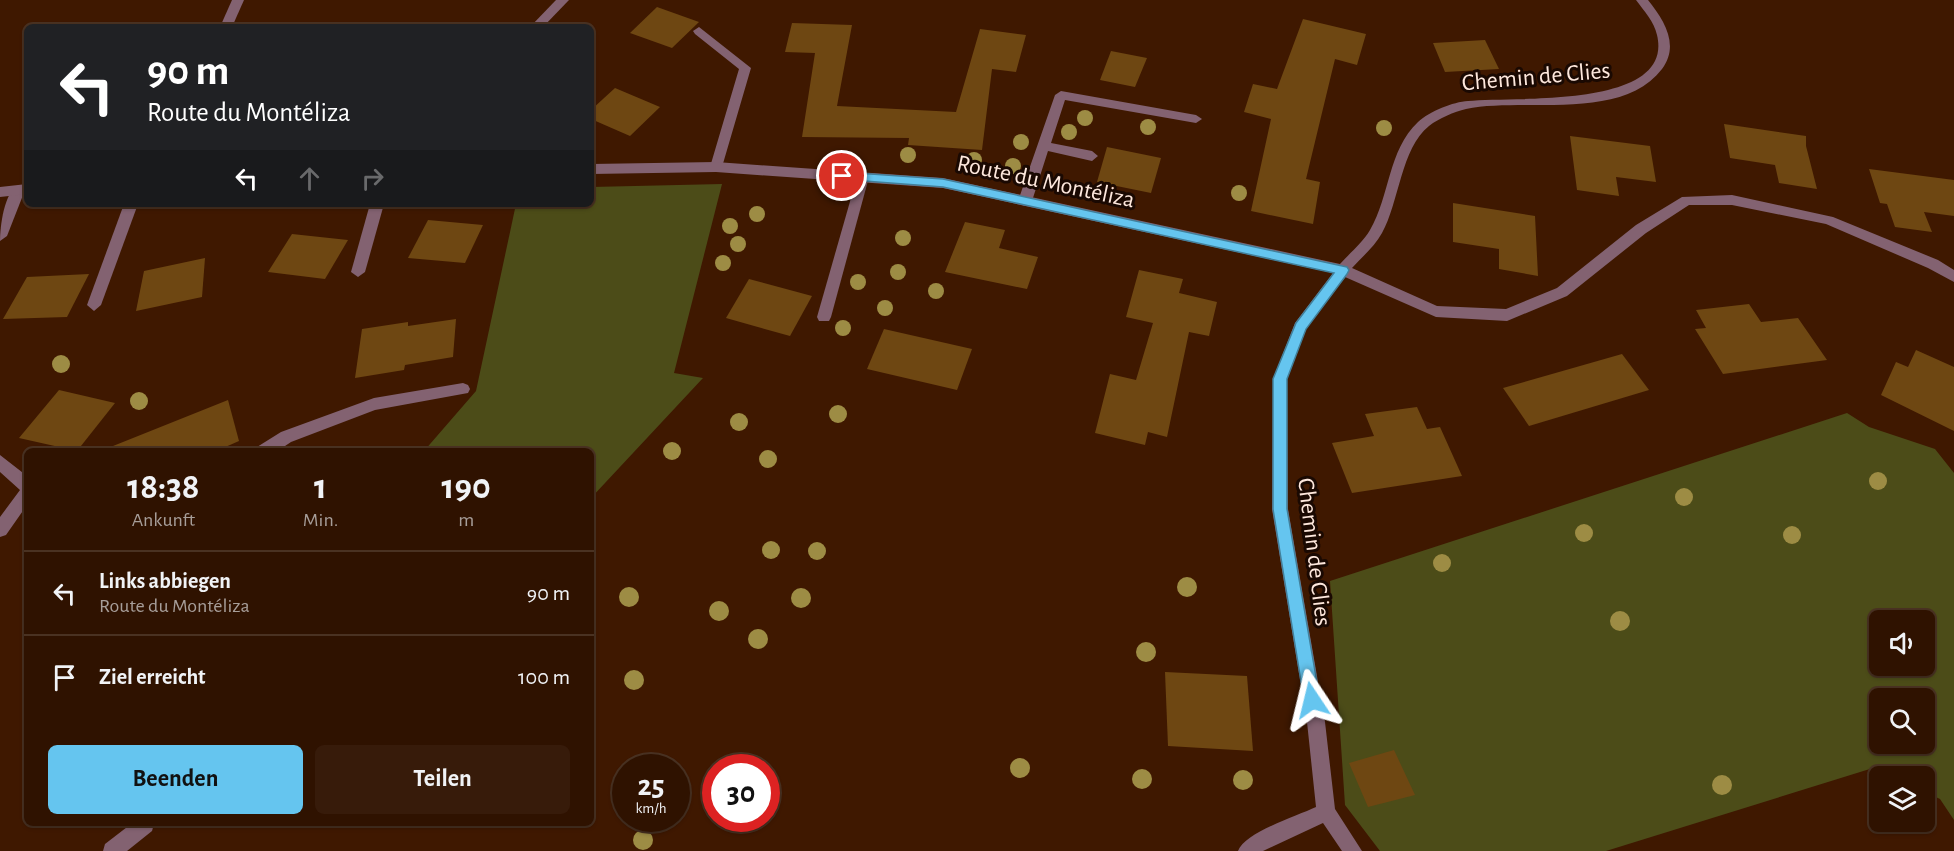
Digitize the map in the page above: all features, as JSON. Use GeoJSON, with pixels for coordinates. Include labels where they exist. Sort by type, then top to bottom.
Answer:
{"type":"FeatureCollection","features":[{"type":"Feature","properties":{"kind":"street"},"geometry":{"type":"LineString","coordinates":[[227,24],[238,0]]}},
{"type":"Feature","properties":{"kind":"street"},"geometry":{"type":"LineString","coordinates":[[539,24],[563,0]]}},
{"type":"Feature","properties":{"kind":"street","name":"Chemin de Clies"},"geometry":{"type":"LineString","coordinates":[[1326,812],[1316,722],[1280,509],[1280,379],[1300,327],[1343,270],[1377,231],[1407,146],[1423,124],[1454,108],[1480,103],[1571,99],[1617,94],[1640,85],[1651,76],[1664,57],[1665,34],[1642,0]]}},
{"type":"Feature","properties":{"kind":"street"},"geometry":{"type":"LineString","coordinates":[[699,31],[745,68],[717,167]]}},
{"type":"Feature","properties":{"kind":"street"},"geometry":{"type":"LineString","coordinates":[[1025,201],[1061,95],[1196,119]]}},
{"type":"Feature","properties":{"kind":"street"},"geometry":{"type":"LineString","coordinates":[[1044,146],[1092,156]]}},
{"type":"Feature","properties":{"kind":"street","name":"Route du Montéliza"},"geometry":{"type":"LineString","coordinates":[[594,169],[717,167],[943,183],[1343,270],[1436,311],[1507,315],[1562,292],[1641,229],[1687,200],[1732,200],[1828,220],[1933,264],[1954,277]]}},
{"type":"Feature","properties":{"kind":"street"},"geometry":{"type":"LineString","coordinates":[[824,317],[863,177]]}},
{"type":"Feature","properties":{"kind":"street"},"geometry":{"type":"LineString","coordinates":[[0,192],[23,190]]}},
{"type":"Feature","properties":{"kind":"street"},"geometry":{"type":"LineString","coordinates":[[0,236],[23,190]]}},
{"type":"Feature","properties":{"kind":"street"},"geometry":{"type":"LineString","coordinates":[[94,305],[130,207]]}},
{"type":"Feature","properties":{"kind":"street"},"geometry":{"type":"LineString","coordinates":[[358,272],[376,207]]}},
{"type":"Feature","properties":{"kind":"street"},"geometry":{"type":"LineString","coordinates":[[268,448],[286,436],[374,404],[463,389]]}},
{"type":"Feature","properties":{"kind":"street"},"geometry":{"type":"LineString","coordinates":[[0,462],[24,483]]}},
{"type":"Feature","properties":{"kind":"street"},"geometry":{"type":"LineString","coordinates":[[0,530],[24,497]]}},
{"type":"Feature","properties":{"kind":"street"},"geometry":{"type":"LineString","coordinates":[[1247,851],[1258,843],[1326,812],[1353,851]]}},
{"type":"Feature","properties":{"kind":"street"},"geometry":{"type":"LineString","coordinates":[[112,851],[143,826]]}},
{"type":"Feature","properties":{"kind":"shaded area"},"geometry":{"type":"Polygon","coordinates":[[[722,184],[674,373],[703,378],[594,495],[594,448],[427,448],[476,391],[515,207],[594,207],[594,187],[722,184]]]}},
{"type":"Feature","properties":{"kind":"shaded area"},"geometry":{"type":"Polygon","coordinates":[[[1847,413],[1869,427],[1935,449],[1954,473],[1954,820],[1940,799],[1935,797],[1935,766],[1869,766],[1869,769],[1606,851],[1380,851],[1345,805],[1330,581],[1847,413]]]}},
{"type":"Feature","properties":{"kind":"building"},"geometry":{"type":"Polygon","coordinates":[[[657,7],[699,22],[672,48],[630,33],[657,7]]]}},
{"type":"Feature","properties":{"kind":"building"},"geometry":{"type":"Polygon","coordinates":[[[1303,19],[1366,34],[1357,65],[1335,59],[1306,179],[1320,182],[1313,224],[1251,211],[1271,119],[1244,112],[1253,84],[1277,89],[1303,19]]]}},
{"type":"Feature","properties":{"kind":"building"},"geometry":{"type":"Polygon","coordinates":[[[792,23],[852,25],[837,106],[956,112],[980,29],[1026,35],[1016,72],[992,69],[982,150],[908,145],[909,138],[802,137],[815,53],[785,52],[792,23]]]}},
{"type":"Feature","properties":{"kind":"building"},"geometry":{"type":"Polygon","coordinates":[[[1485,40],[1499,69],[1445,72],[1433,43],[1485,40]]]}},
{"type":"Feature","properties":{"kind":"building"},"geometry":{"type":"Polygon","coordinates":[[[1111,51],[1147,58],[1135,87],[1100,80],[1111,51]]]}},
{"type":"Feature","properties":{"kind":"building"},"geometry":{"type":"Polygon","coordinates":[[[615,88],[660,107],[630,136],[594,120],[594,107],[615,88]]]}},
{"type":"Feature","properties":{"kind":"building"},"geometry":{"type":"Polygon","coordinates":[[[1724,124],[1806,136],[1806,146],[1817,189],[1779,183],[1775,165],[1730,158],[1724,124]]]}},
{"type":"Feature","properties":{"kind":"building"},"geometry":{"type":"Polygon","coordinates":[[[1570,136],[1650,146],[1656,182],[1616,177],[1619,196],[1577,190],[1570,136]]]}},
{"type":"Feature","properties":{"kind":"building"},"geometry":{"type":"Polygon","coordinates":[[[1107,147],[1161,158],[1151,193],[1097,182],[1107,147]]]}},
{"type":"Feature","properties":{"kind":"building"},"geometry":{"type":"Polygon","coordinates":[[[1869,169],[1954,180],[1954,216],[1924,212],[1932,232],[1895,227],[1887,204],[1880,203],[1869,169]]]}},
{"type":"Feature","properties":{"kind":"building"},"geometry":{"type":"Polygon","coordinates":[[[1453,203],[1535,216],[1538,276],[1499,269],[1499,249],[1453,242],[1453,203]]]}},
{"type":"Feature","properties":{"kind":"building"},"geometry":{"type":"Polygon","coordinates":[[[428,220],[483,225],[465,263],[408,258],[428,220]]]}},
{"type":"Feature","properties":{"kind":"building"},"geometry":{"type":"Polygon","coordinates":[[[965,222],[1005,230],[999,248],[1038,257],[1027,289],[945,272],[965,222]]]}},
{"type":"Feature","properties":{"kind":"building"},"geometry":{"type":"Polygon","coordinates":[[[292,234],[348,240],[325,279],[268,272],[292,234]]]}},
{"type":"Feature","properties":{"kind":"building"},"geometry":{"type":"Polygon","coordinates":[[[205,258],[202,297],[136,311],[144,271],[205,258]]]}},
{"type":"Feature","properties":{"kind":"building"},"geometry":{"type":"Polygon","coordinates":[[[1139,270],[1183,279],[1179,293],[1217,302],[1209,336],[1189,332],[1167,437],[1148,432],[1145,445],[1095,433],[1110,374],[1136,380],[1153,323],[1126,317],[1139,270]]]}},
{"type":"Feature","properties":{"kind":"building"},"geometry":{"type":"Polygon","coordinates":[[[89,274],[67,317],[3,319],[27,277],[89,274]]]}},
{"type":"Feature","properties":{"kind":"building"},"geometry":{"type":"Polygon","coordinates":[[[749,279],[812,296],[790,336],[726,318],[749,279]]]}},
{"type":"Feature","properties":{"kind":"building"},"geometry":{"type":"Polygon","coordinates":[[[1749,304],[1761,322],[1798,318],[1827,360],[1723,374],[1695,329],[1706,328],[1696,310],[1749,304]]]}},
{"type":"Feature","properties":{"kind":"building"},"geometry":{"type":"Polygon","coordinates":[[[456,319],[453,357],[405,365],[404,370],[355,378],[362,329],[408,322],[408,326],[456,319]]]}},
{"type":"Feature","properties":{"kind":"building"},"geometry":{"type":"Polygon","coordinates":[[[884,329],[972,349],[957,390],[867,369],[884,329]]]}},
{"type":"Feature","properties":{"kind":"building"},"geometry":{"type":"Polygon","coordinates":[[[1916,350],[1954,367],[1954,431],[1881,395],[1896,362],[1908,367],[1916,350]]]}},
{"type":"Feature","properties":{"kind":"building"},"geometry":{"type":"Polygon","coordinates":[[[1622,354],[1649,390],[1529,426],[1503,388],[1622,354]]]}},
{"type":"Feature","properties":{"kind":"building"},"geometry":{"type":"Polygon","coordinates":[[[59,390],[115,403],[79,448],[64,448],[19,438],[59,390]]]}},
{"type":"Feature","properties":{"kind":"building"},"geometry":{"type":"Polygon","coordinates":[[[228,400],[239,441],[223,448],[108,448],[228,400]]]}},
{"type":"Feature","properties":{"kind":"building"},"geometry":{"type":"Polygon","coordinates":[[[1417,407],[1427,429],[1440,427],[1462,476],[1352,493],[1332,443],[1374,436],[1365,414],[1417,407]]]}},
{"type":"Feature","properties":{"kind":"building"},"geometry":{"type":"Polygon","coordinates":[[[1165,672],[1247,676],[1253,751],[1168,746],[1165,672]]]}},
{"type":"Feature","properties":{"kind":"building"},"geometry":{"type":"Polygon","coordinates":[[[1394,750],[1415,795],[1368,807],[1349,763],[1394,750]]]}},
{"type":"Feature","properties":{"kind":"route"},"geometry":{"type":"LineString","coordinates":[[842,176],[943,183],[1343,270],[1300,327],[1280,379],[1280,509],[1312,700]]}}]}
